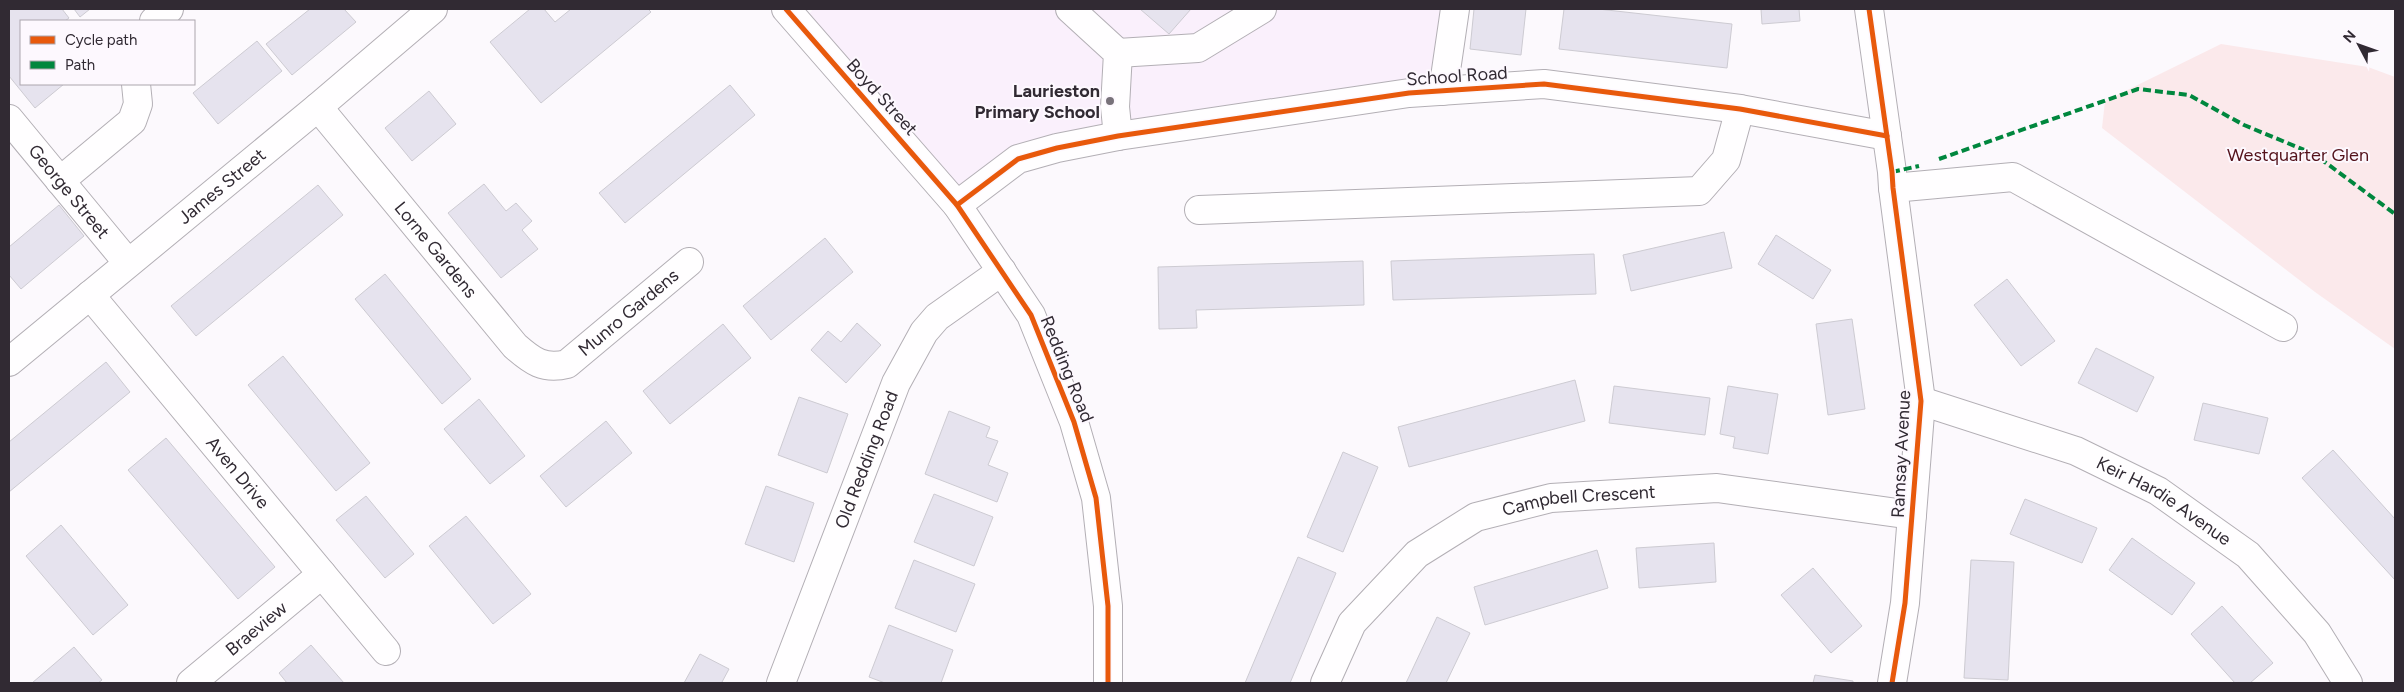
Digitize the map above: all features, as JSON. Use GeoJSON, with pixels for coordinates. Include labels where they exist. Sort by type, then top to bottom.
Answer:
{"type":"FeatureCollection","features":[{"type":"Feature","properties":{"kind":"street"},"geometry":{"type":"LineString","coordinates":[[155,20],[169,9]]}},
{"type":"Feature","properties":{"kind":"street","name":"James Street"},"geometry":{"type":"LineString","coordinates":[[9,362],[434,9]]}},
{"type":"Feature","properties":{"kind":"street","name":"Boyd Street"},"geometry":{"type":"LineString","coordinates":[[786,9],[957,205]]}},
{"type":"Feature","properties":{"kind":"street"},"geometry":{"type":"LineString","coordinates":[[1070,9],[1118,53],[1198,48],[1262,9]]}},
{"type":"Feature","properties":{"kind":"street"},"geometry":{"type":"LineString","coordinates":[[1442,91],[1455,9]]}},
{"type":"Feature","properties":{"kind":"street","name":"Ramsay Avenue"},"geometry":{"type":"LineString","coordinates":[[1869,9],[1921,401],[1906,603],[1892,683]]}},
{"type":"Feature","properties":{"kind":"street"},"geometry":{"type":"LineString","coordinates":[[1118,53],[1115,107],[1118,136]]}},
{"type":"Feature","properties":{"kind":"street","name":"School Road"},"geometry":{"type":"LineString","coordinates":[[957,205],[1018,158],[1118,136],[1409,93],[1544,84],[1740,108],[1887,136]]}},
{"type":"Feature","properties":{"kind":"street"},"geometry":{"type":"LineString","coordinates":[[60,181],[132,121],[138,104],[136,85]]}},
{"type":"Feature","properties":{"kind":"street","name":"Lorne Gardens"},"geometry":{"type":"LineString","coordinates":[[318,107],[515,346],[532,361],[553,368],[567,364]]}},
{"type":"Feature","properties":{"kind":"street"},"geometry":{"type":"LineString","coordinates":[[1199,210],[1699,191],[1726,160],[1740,108]]}},
{"type":"Feature","properties":{"kind":"street","name":"George Street"},"geometry":{"type":"LineString","coordinates":[[9,119],[128,263]]}},
{"type":"Feature","properties":{"kind":"street"},"geometry":{"type":"LineString","coordinates":[[1893,188],[2013,177],[2284,327]]}},
{"type":"Feature","properties":{"kind":"street","name":"Redding Road"},"geometry":{"type":"LineString","coordinates":[[957,205],[1031,315],[1050,358],[1074,422],[1096,498],[1108,606],[1108,683]]}},
{"type":"Feature","properties":{"kind":"street","name":"Munro Gardens"},"geometry":{"type":"LineString","coordinates":[[567,364],[689,262]]}},
{"type":"Feature","properties":{"kind":"street","name":"Old Redding Road"},"geometry":{"type":"LineString","coordinates":[[781,683],[896,383],[924,332],[937,317],[1002,271]]}},
{"type":"Feature","properties":{"kind":"street","name":"Aven Drive"},"geometry":{"type":"LineString","coordinates":[[90,295],[386,651]]}},
{"type":"Feature","properties":{"kind":"street","name":"Keir Hardie Avenue"},"geometry":{"type":"LineString","coordinates":[[1921,401],[2076,451],[2158,491],[2248,555],[2317,633],[2348,683]]}},
{"type":"Feature","properties":{"kind":"street","name":"Campbell Crescent"},"geometry":{"type":"LineString","coordinates":[[1324,683],[1352,624],[1418,554],[1476,517],[1551,498],[1718,488],[1912,515]]}},
{"type":"Feature","properties":{"kind":"street","name":"Braeview"},"geometry":{"type":"LineString","coordinates":[[191,683],[322,574]]}},
{"type":"Feature","properties":{"kind":"shaded area","name":"Laurieston Primary School"},"geometry":{"type":"Polygon","coordinates":[[[813,9],[1462,9],[1452,91],[1057,148],[957,205],[800,27],[813,9]]]}},
{"type":"Feature","properties":{"kind":"green space","name":"Westquarter Glen"},"geometry":{"type":"Polygon","coordinates":[[[2221,44],[2368,67],[2395,77],[2395,349],[2315,292],[2102,128],[2105,101],[2221,44]]]}},
{"type":"Feature","properties":{"kind":"building"},"geometry":{"type":"Polygon","coordinates":[[[9,9],[62,9],[69,18],[66,20],[20,20],[20,85],[63,85],[35,108],[9,76],[9,9]]]}},
{"type":"Feature","properties":{"kind":"building"},"geometry":{"type":"Polygon","coordinates":[[[74,9],[90,9],[80,17],[74,9]]]}},
{"type":"Feature","properties":{"kind":"building"},"geometry":{"type":"Polygon","coordinates":[[[310,9],[344,9],[356,22],[292,75],[266,44],[310,9]]]}},
{"type":"Feature","properties":{"kind":"building"},"geometry":{"type":"Polygon","coordinates":[[[530,9],[544,9],[555,22],[571,9],[648,9],[651,12],[541,103],[490,42],[530,9]]]}},
{"type":"Feature","properties":{"kind":"building"},"geometry":{"type":"Polygon","coordinates":[[[1140,9],[1191,9],[1169,34],[1140,9]]]}},
{"type":"Feature","properties":{"kind":"building"},"geometry":{"type":"Polygon","coordinates":[[[1474,9],[1526,9],[1521,55],[1470,49],[1474,9]]]}},
{"type":"Feature","properties":{"kind":"building"},"geometry":{"type":"Polygon","coordinates":[[[1564,9],[1598,9],[1732,24],[1727,68],[1559,49],[1564,9]]]}},
{"type":"Feature","properties":{"kind":"building"},"geometry":{"type":"Polygon","coordinates":[[[1761,9],[1799,9],[1800,21],[1762,24],[1761,9]]]}},
{"type":"Feature","properties":{"kind":"building"},"geometry":{"type":"Polygon","coordinates":[[[257,41],[282,71],[218,124],[193,93],[257,41]]]}},
{"type":"Feature","properties":{"kind":"building"},"geometry":{"type":"Polygon","coordinates":[[[730,85],[755,115],[625,223],[599,193],[730,85]]]}},
{"type":"Feature","properties":{"kind":"building"},"geometry":{"type":"Polygon","coordinates":[[[429,91],[456,124],[412,161],[385,128],[429,91]]]}},
{"type":"Feature","properties":{"kind":"building"},"geometry":{"type":"Polygon","coordinates":[[[484,184],[506,211],[516,203],[532,221],[522,230],[538,249],[501,278],[448,213],[484,184]]]}},
{"type":"Feature","properties":{"kind":"building"},"geometry":{"type":"Polygon","coordinates":[[[318,185],[343,215],[196,336],[171,306],[318,185]]]}},
{"type":"Feature","properties":{"kind":"building"},"geometry":{"type":"Polygon","coordinates":[[[59,205],[84,236],[21,289],[9,275],[9,247],[59,205]]]}},
{"type":"Feature","properties":{"kind":"building"},"geometry":{"type":"Polygon","coordinates":[[[1724,232],[1732,268],[1631,291],[1623,255],[1724,232]]]}},
{"type":"Feature","properties":{"kind":"building"},"geometry":{"type":"Polygon","coordinates":[[[1776,235],[1831,270],[1813,299],[1758,264],[1776,235]]]}},
{"type":"Feature","properties":{"kind":"building"},"geometry":{"type":"Polygon","coordinates":[[[825,238],[853,272],[771,340],[743,306],[825,238]]]}},
{"type":"Feature","properties":{"kind":"building"},"geometry":{"type":"Polygon","coordinates":[[[1594,254],[1596,294],[1393,300],[1391,261],[1594,254]]]}},
{"type":"Feature","properties":{"kind":"building"},"geometry":{"type":"Polygon","coordinates":[[[1363,261],[1364,305],[1196,310],[1197,328],[1159,329],[1158,267],[1363,261]]]}},
{"type":"Feature","properties":{"kind":"building"},"geometry":{"type":"Polygon","coordinates":[[[385,274],[471,379],[442,404],[355,299],[385,274]]]}},
{"type":"Feature","properties":{"kind":"building"},"geometry":{"type":"Polygon","coordinates":[[[2007,279],[2055,341],[2021,366],[1974,305],[2007,279]]]}},
{"type":"Feature","properties":{"kind":"building"},"geometry":{"type":"Polygon","coordinates":[[[1852,319],[1865,409],[1828,415],[1816,324],[1852,319]]]}},
{"type":"Feature","properties":{"kind":"building"},"geometry":{"type":"Polygon","coordinates":[[[857,323],[881,345],[846,383],[811,350],[828,331],[841,342],[857,323]]]}},
{"type":"Feature","properties":{"kind":"building"},"geometry":{"type":"Polygon","coordinates":[[[723,324],[751,358],[670,424],[643,391],[723,324]]]}},
{"type":"Feature","properties":{"kind":"building"},"geometry":{"type":"Polygon","coordinates":[[[2096,348],[2154,377],[2137,412],[2078,383],[2096,348]]]}},
{"type":"Feature","properties":{"kind":"building"},"geometry":{"type":"Polygon","coordinates":[[[283,356],[370,463],[336,491],[248,385],[283,356]]]}},
{"type":"Feature","properties":{"kind":"building"},"geometry":{"type":"Polygon","coordinates":[[[106,362],[130,392],[9,492],[9,442],[106,362]]]}},
{"type":"Feature","properties":{"kind":"building"},"geometry":{"type":"Polygon","coordinates":[[[1575,380],[1585,421],[1409,467],[1398,427],[1575,380]]]}},
{"type":"Feature","properties":{"kind":"building"},"geometry":{"type":"Polygon","coordinates":[[[1614,386],[1710,398],[1705,435],[1609,423],[1614,386]]]}},
{"type":"Feature","properties":{"kind":"building"},"geometry":{"type":"Polygon","coordinates":[[[1728,386],[1778,394],[1768,454],[1733,448],[1735,437],[1720,434],[1728,386]]]}},
{"type":"Feature","properties":{"kind":"building"},"geometry":{"type":"Polygon","coordinates":[[[799,397],[848,414],[827,473],[778,455],[799,397]]]}},
{"type":"Feature","properties":{"kind":"building"},"geometry":{"type":"Polygon","coordinates":[[[479,399],[525,456],[490,484],[444,429],[479,399]]]}},
{"type":"Feature","properties":{"kind":"building"},"geometry":{"type":"Polygon","coordinates":[[[2203,403],[2268,418],[2259,454],[2194,440],[2203,403]]]}},
{"type":"Feature","properties":{"kind":"building"},"geometry":{"type":"Polygon","coordinates":[[[949,411],[990,427],[986,437],[998,441],[988,465],[1008,473],[997,502],[925,474],[949,411]]]}},
{"type":"Feature","properties":{"kind":"building"},"geometry":{"type":"Polygon","coordinates":[[[606,421],[632,453],[566,507],[540,476],[606,421]]]}},
{"type":"Feature","properties":{"kind":"building"},"geometry":{"type":"Polygon","coordinates":[[[166,438],[275,567],[238,599],[128,470],[166,438]]]}},
{"type":"Feature","properties":{"kind":"building"},"geometry":{"type":"Polygon","coordinates":[[[2333,450],[2395,519],[2395,580],[2302,478],[2333,450]]]}},
{"type":"Feature","properties":{"kind":"building"},"geometry":{"type":"Polygon","coordinates":[[[1343,452],[1378,467],[1343,552],[1307,537],[1343,452]]]}},
{"type":"Feature","properties":{"kind":"building"},"geometry":{"type":"Polygon","coordinates":[[[766,486],[814,503],[794,562],[745,544],[766,486]]]}},
{"type":"Feature","properties":{"kind":"building"},"geometry":{"type":"Polygon","coordinates":[[[934,494],[993,517],[974,566],[914,542],[934,494]]]}},
{"type":"Feature","properties":{"kind":"building"},"geometry":{"type":"Polygon","coordinates":[[[366,496],[414,554],[385,578],[336,520],[366,496]]]}},
{"type":"Feature","properties":{"kind":"building"},"geometry":{"type":"Polygon","coordinates":[[[2025,499],[2097,528],[2082,563],[2010,534],[2025,499]]]}},
{"type":"Feature","properties":{"kind":"building"},"geometry":{"type":"Polygon","coordinates":[[[466,516],[531,594],[493,624],[429,546],[466,516]]]}},
{"type":"Feature","properties":{"kind":"building"},"geometry":{"type":"Polygon","coordinates":[[[61,525],[128,605],[93,635],[26,556],[61,525]]]}},
{"type":"Feature","properties":{"kind":"building"},"geometry":{"type":"Polygon","coordinates":[[[2132,538],[2195,583],[2172,615],[2109,570],[2132,538]]]}},
{"type":"Feature","properties":{"kind":"building"},"geometry":{"type":"Polygon","coordinates":[[[1714,543],[1716,582],[1639,588],[1636,548],[1714,543]]]}},
{"type":"Feature","properties":{"kind":"building"},"geometry":{"type":"Polygon","coordinates":[[[1597,550],[1608,588],[1485,625],[1474,587],[1597,550]]]}},
{"type":"Feature","properties":{"kind":"building"},"geometry":{"type":"Polygon","coordinates":[[[1298,557],[1336,573],[1290,683],[1245,683],[1298,557]]]}},
{"type":"Feature","properties":{"kind":"building"},"geometry":{"type":"Polygon","coordinates":[[[914,560],[975,584],[956,632],[895,608],[914,560]]]}},
{"type":"Feature","properties":{"kind":"building"},"geometry":{"type":"Polygon","coordinates":[[[1971,560],[2014,562],[2008,680],[1964,678],[1971,560]]]}},
{"type":"Feature","properties":{"kind":"building"},"geometry":{"type":"Polygon","coordinates":[[[1813,568],[1862,626],[1831,653],[1781,595],[1813,568]]]}},
{"type":"Feature","properties":{"kind":"building"},"geometry":{"type":"Polygon","coordinates":[[[2222,606],[2273,663],[2250,683],[2235,683],[2191,634],[2222,606]]]}},
{"type":"Feature","properties":{"kind":"building"},"geometry":{"type":"Polygon","coordinates":[[[1437,617],[1470,633],[1446,683],[1406,683],[1437,617]]]}},
{"type":"Feature","properties":{"kind":"building"},"geometry":{"type":"Polygon","coordinates":[[[889,625],[953,650],[941,683],[885,683],[869,677],[889,625]]]}},
{"type":"Feature","properties":{"kind":"building"},"geometry":{"type":"Polygon","coordinates":[[[311,645],[344,683],[287,683],[279,673],[311,645]]]}},
{"type":"Feature","properties":{"kind":"building"},"geometry":{"type":"Polygon","coordinates":[[[74,647],[102,680],[98,683],[32,683],[74,647]]]}},
{"type":"Feature","properties":{"kind":"building"},"geometry":{"type":"Polygon","coordinates":[[[700,654],[729,669],[722,682],[724,683],[684,683],[700,654]]]}},
{"type":"Feature","properties":{"kind":"building"},"geometry":{"type":"Polygon","coordinates":[[[1815,675],[1853,681],[1853,683],[1813,683],[1815,675]]]}},
{"type":"Feature","properties":{"kind":"marked path"},"geometry":{"type":"LineString","coordinates":[[1939,159],[2138,89],[2189,95],[2244,125],[2314,154],[2395,214]]}},
{"type":"Feature","properties":{"kind":"marked path"},"geometry":{"type":"LineString","coordinates":[[1892,172],[1919,166]]}},
{"type":"Feature","properties":{"kind":"cycle path"},"geometry":{"type":"LineString","coordinates":[[786,9],[957,205],[1031,315],[1074,422],[1096,498],[1108,606],[1108,683]]}},
{"type":"Feature","properties":{"kind":"cycle path"},"geometry":{"type":"LineString","coordinates":[[1869,9],[1921,401],[1905,603],[1892,683]]}},
{"type":"Feature","properties":{"kind":"cycle path"},"geometry":{"type":"LineString","coordinates":[[957,205],[1018,159],[1057,148],[1118,136],[1409,93],[1544,84],[1740,109],[1887,136]]}},
{"type":"Feature","properties":{"kind":"place","name":"Laurieston Primary School"},"geometry":{"type":"Point","coordinates":[1110,101]}}]}
